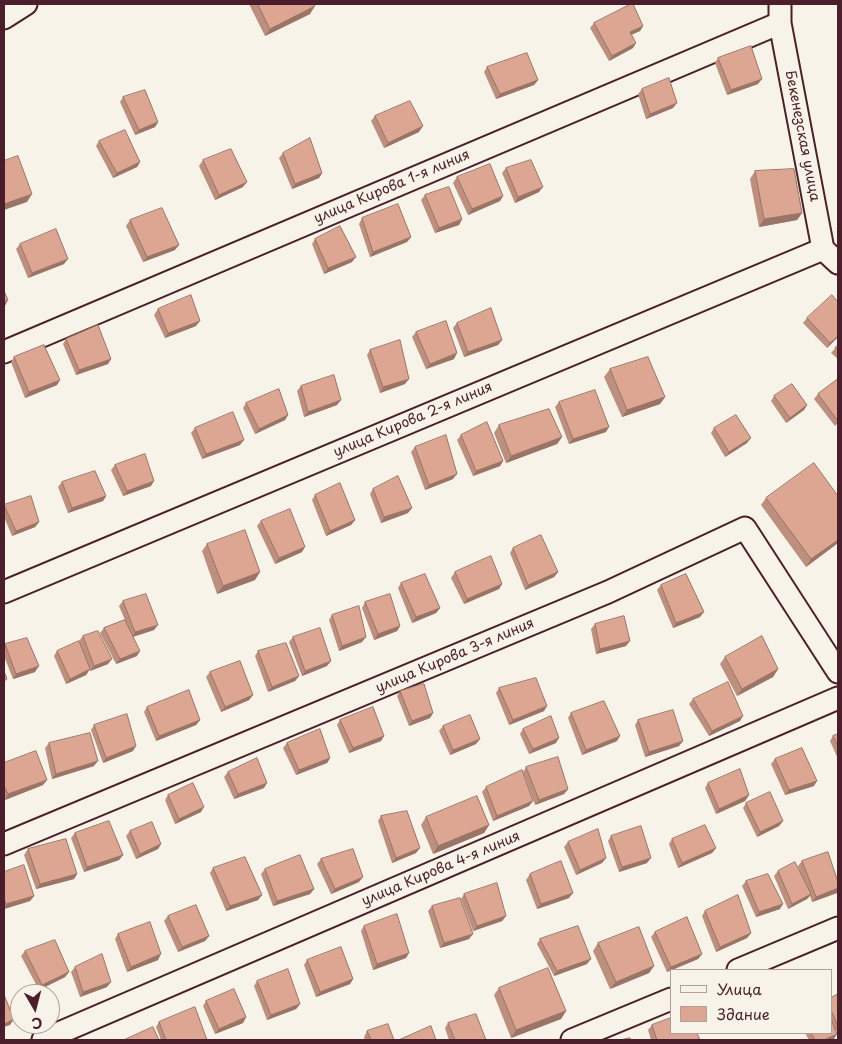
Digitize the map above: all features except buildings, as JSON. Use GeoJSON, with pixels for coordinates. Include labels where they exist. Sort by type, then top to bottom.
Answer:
{"type":"FeatureCollection","features":[{"type":"Feature","properties":{"kind":"street"},"geometry":{"type":"LineString","coordinates":[[4,18],[26,4]]}},
{"type":"Feature","properties":{"kind":"street","name":"Бекенезская улица"},"geometry":{"type":"LineString","coordinates":[[780,14],[831,256]]}},
{"type":"Feature","properties":{"kind":"street","name":"улица Кирова 1-я линия"},"geometry":{"type":"LineString","coordinates":[[4,352],[780,14]]}},
{"type":"Feature","properties":{"kind":"street","name":"улица Кирова 2-я линия"},"geometry":{"type":"LineString","coordinates":[[4,592],[831,256]]}},
{"type":"Feature","properties":{"kind":"street","name":"улица Кирова 3-я линия"},"geometry":{"type":"LineString","coordinates":[[4,844],[608,592],[745,528],[838,672]]}},
{"type":"Feature","properties":{"kind":"street","name":"улица Кирова 4-я линия"},"geometry":{"type":"LineString","coordinates":[[43,1040],[838,698]]}},
{"type":"Feature","properties":{"kind":"street"},"geometry":{"type":"LineString","coordinates":[[740,969],[838,928]]}},
{"type":"Feature","properties":{"kind":"street"},"geometry":{"type":"LineString","coordinates":[[572,1040],[670,999]]}}]}
